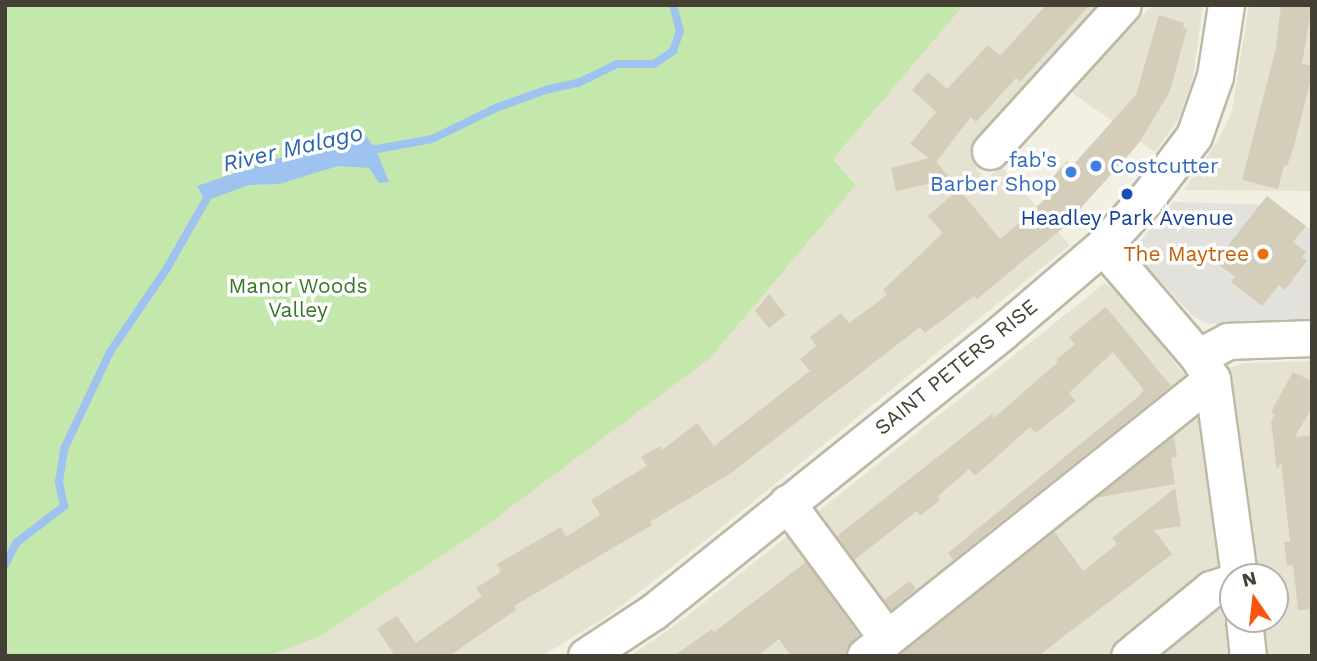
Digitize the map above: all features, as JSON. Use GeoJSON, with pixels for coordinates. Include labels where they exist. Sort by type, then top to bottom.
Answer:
{"type":"FeatureCollection","features":[{"type":"Feature","properties":{"kind":"street"},"geometry":{"type":"LineString","coordinates":[[990,151],[1123,5]]}},
{"type":"Feature","properties":{"kind":"street","name":"SAINT PETERS RISE"},"geometry":{"type":"LineString","coordinates":[[586,656],[653,612],[1001,333],[1158,203],[1194,136],[1214,76],[1226,5]]}},
{"type":"Feature","properties":{"kind":"street"},"geometry":{"type":"LineString","coordinates":[[1103,246],[1205,368],[1236,563]]}},
{"type":"Feature","properties":{"kind":"street"},"geometry":{"type":"LineString","coordinates":[[787,503],[876,647],[1205,368],[1228,341],[1306,332]]}},
{"type":"Feature","properties":{"kind":"street"},"geometry":{"type":"LineString","coordinates":[[1129,656],[1211,589],[1219,586]]}},
{"type":"Feature","properties":{"kind":"street"},"geometry":{"type":"LineString","coordinates":[[1246,633],[1248,656]]}},
{"type":"Feature","properties":{"kind":"shaded area"},"geometry":{"type":"Polygon","coordinates":[[[964,5],[1117,5],[972,162],[986,181],[1000,165],[1070,245],[612,613],[542,656],[268,656],[319,637],[476,533],[856,184],[833,159],[964,5]]]}},
{"type":"Feature","properties":{"kind":"shaded area"},"geometry":{"type":"Polygon","coordinates":[[[1152,5],[1203,5],[1192,83],[1179,118],[1155,152],[1071,92],[1152,5]]]}},
{"type":"Feature","properties":{"kind":"shaded area"},"geometry":{"type":"Polygon","coordinates":[[[1249,5],[1312,5],[1312,191],[1184,190],[1218,141],[1232,111],[1249,5]]]}},
{"type":"Feature","properties":{"kind":"shaded area"},"geometry":{"type":"Polygon","coordinates":[[[1173,202],[1279,205],[1216,262],[1235,277],[1231,282],[1262,306],[1279,285],[1285,290],[1307,262],[1302,257],[1306,252],[1293,242],[1306,226],[1312,230],[1312,320],[1208,324],[1194,317],[1137,256],[1140,242],[1173,202]]]}},
{"type":"Feature","properties":{"kind":"shaded area"},"geometry":{"type":"Polygon","coordinates":[[[1105,283],[1120,294],[1188,379],[1246,363],[1312,361],[1312,656],[630,656],[673,627],[1105,283]]]}},
{"type":"Feature","properties":{"kind":"green space","name":"Manor Woods Valley"},"geometry":{"type":"Polygon","coordinates":[[[5,5],[964,5],[833,159],[856,185],[710,358],[476,533],[319,637],[268,656],[5,656],[5,5]]]}},
{"type":"Feature","properties":{"kind":"water"},"geometry":{"type":"Polygon","coordinates":[[[362,130],[376,150],[389,182],[379,183],[369,168],[338,166],[279,184],[249,185],[205,201],[197,186],[362,130]]]}},
{"type":"Feature","properties":{"kind":"building"},"geometry":{"type":"Polygon","coordinates":[[[1046,5],[1090,5],[1020,82],[1016,78],[976,122],[971,117],[936,162],[951,179],[896,191],[891,168],[929,158],[910,144],[936,112],[912,90],[928,72],[947,89],[988,45],[1000,56],[1046,5]]]}},
{"type":"Feature","properties":{"kind":"building"},"geometry":{"type":"Polygon","coordinates":[[[1281,5],[1312,5],[1302,64],[1312,66],[1312,74],[1294,146],[1287,166],[1284,165],[1278,189],[1242,180],[1276,48],[1281,5]]]}},
{"type":"Feature","properties":{"kind":"building"},"geometry":{"type":"Polygon","coordinates":[[[1159,15],[1184,23],[1183,28],[1187,29],[1170,91],[1139,143],[1063,228],[977,299],[974,296],[925,333],[920,327],[731,473],[650,522],[652,525],[514,606],[516,610],[449,656],[395,656],[377,629],[388,621],[397,616],[416,643],[482,596],[476,588],[501,572],[497,564],[561,527],[566,537],[600,515],[591,500],[647,466],[641,457],[660,446],[662,450],[697,423],[714,446],[810,371],[800,359],[816,346],[810,337],[841,313],[849,323],[887,295],[883,290],[943,233],[928,216],[959,189],[1000,239],[1031,213],[1052,191],[1045,186],[1067,161],[1072,166],[1136,95],[1159,15]]]}},
{"type":"Feature","properties":{"kind":"building","name":"The Maytree"},"geometry":{"type":"Polygon","coordinates":[[[1267,196],[1306,226],[1293,242],[1306,252],[1302,257],[1307,261],[1285,290],[1279,285],[1262,306],[1231,282],[1235,277],[1215,262],[1267,196]]]}},
{"type":"Feature","properties":{"kind":"building"},"geometry":{"type":"Polygon","coordinates":[[[769,294],[786,315],[769,328],[755,311],[769,294]]]}},
{"type":"Feature","properties":{"kind":"building"},"geometry":{"type":"Polygon","coordinates":[[[1106,307],[1171,386],[953,560],[948,553],[1144,390],[1113,352],[1069,393],[1076,401],[1036,433],[1030,427],[975,476],[969,469],[937,497],[940,500],[920,516],[917,511],[854,560],[837,536],[992,414],[994,418],[1058,362],[1056,360],[1075,344],[1069,337],[1106,307]]]}},
{"type":"Feature","properties":{"kind":"building"},"geometry":{"type":"Polygon","coordinates":[[[1293,372],[1312,381],[1312,407],[1295,437],[1312,435],[1312,609],[1298,610],[1293,565],[1287,563],[1284,542],[1290,542],[1281,462],[1277,470],[1271,422],[1275,414],[1271,412],[1293,372]]]}},
{"type":"Feature","properties":{"kind":"building"},"geometry":{"type":"Polygon","coordinates":[[[1174,435],[1177,457],[1171,458],[1175,484],[1095,498],[1174,435]]]}},
{"type":"Feature","properties":{"kind":"building"},"geometry":{"type":"Polygon","coordinates":[[[1175,488],[1181,526],[1154,530],[1172,554],[1038,656],[898,656],[1054,531],[1083,571],[1117,544],[1112,538],[1175,488]]]}},
{"type":"Feature","properties":{"kind":"building"},"geometry":{"type":"Polygon","coordinates":[[[806,562],[859,635],[847,648],[845,656],[791,656],[779,639],[758,656],[674,656],[712,629],[714,632],[806,562]]]}},
{"type":"Feature","properties":{"kind":"building"},"geometry":{"type":"Polygon","coordinates":[[[910,581],[916,589],[891,610],[884,600],[910,581]]]}},
{"type":"Feature","properties":{"kind":"waterway","name":"River Malago"},"geometry":{"type":"LineString","coordinates":[[366,151],[432,139],[498,107],[549,89],[578,83],[617,64],[654,64],[673,51],[680,31],[673,5]]}},
{"type":"Feature","properties":{"kind":"waterway","name":"River Malago"},"geometry":{"type":"LineString","coordinates":[[5,565],[16,543],[64,506],[59,482],[64,449],[110,352],[167,268],[210,193]]}},
{"type":"Feature","properties":{"kind":"place","name":"Costcutter"},"geometry":{"type":"Point","coordinates":[1096,166]}},
{"type":"Feature","properties":{"kind":"place","name":"fab's Barber Shop"},"geometry":{"type":"Point","coordinates":[1071,172]}},
{"type":"Feature","properties":{"kind":"place","name":"Headley Park Avenue"},"geometry":{"type":"Point","coordinates":[1127,194]}},
{"type":"Feature","properties":{"kind":"place","name":"The Maytree"},"geometry":{"type":"Point","coordinates":[1263,254]}}]}
